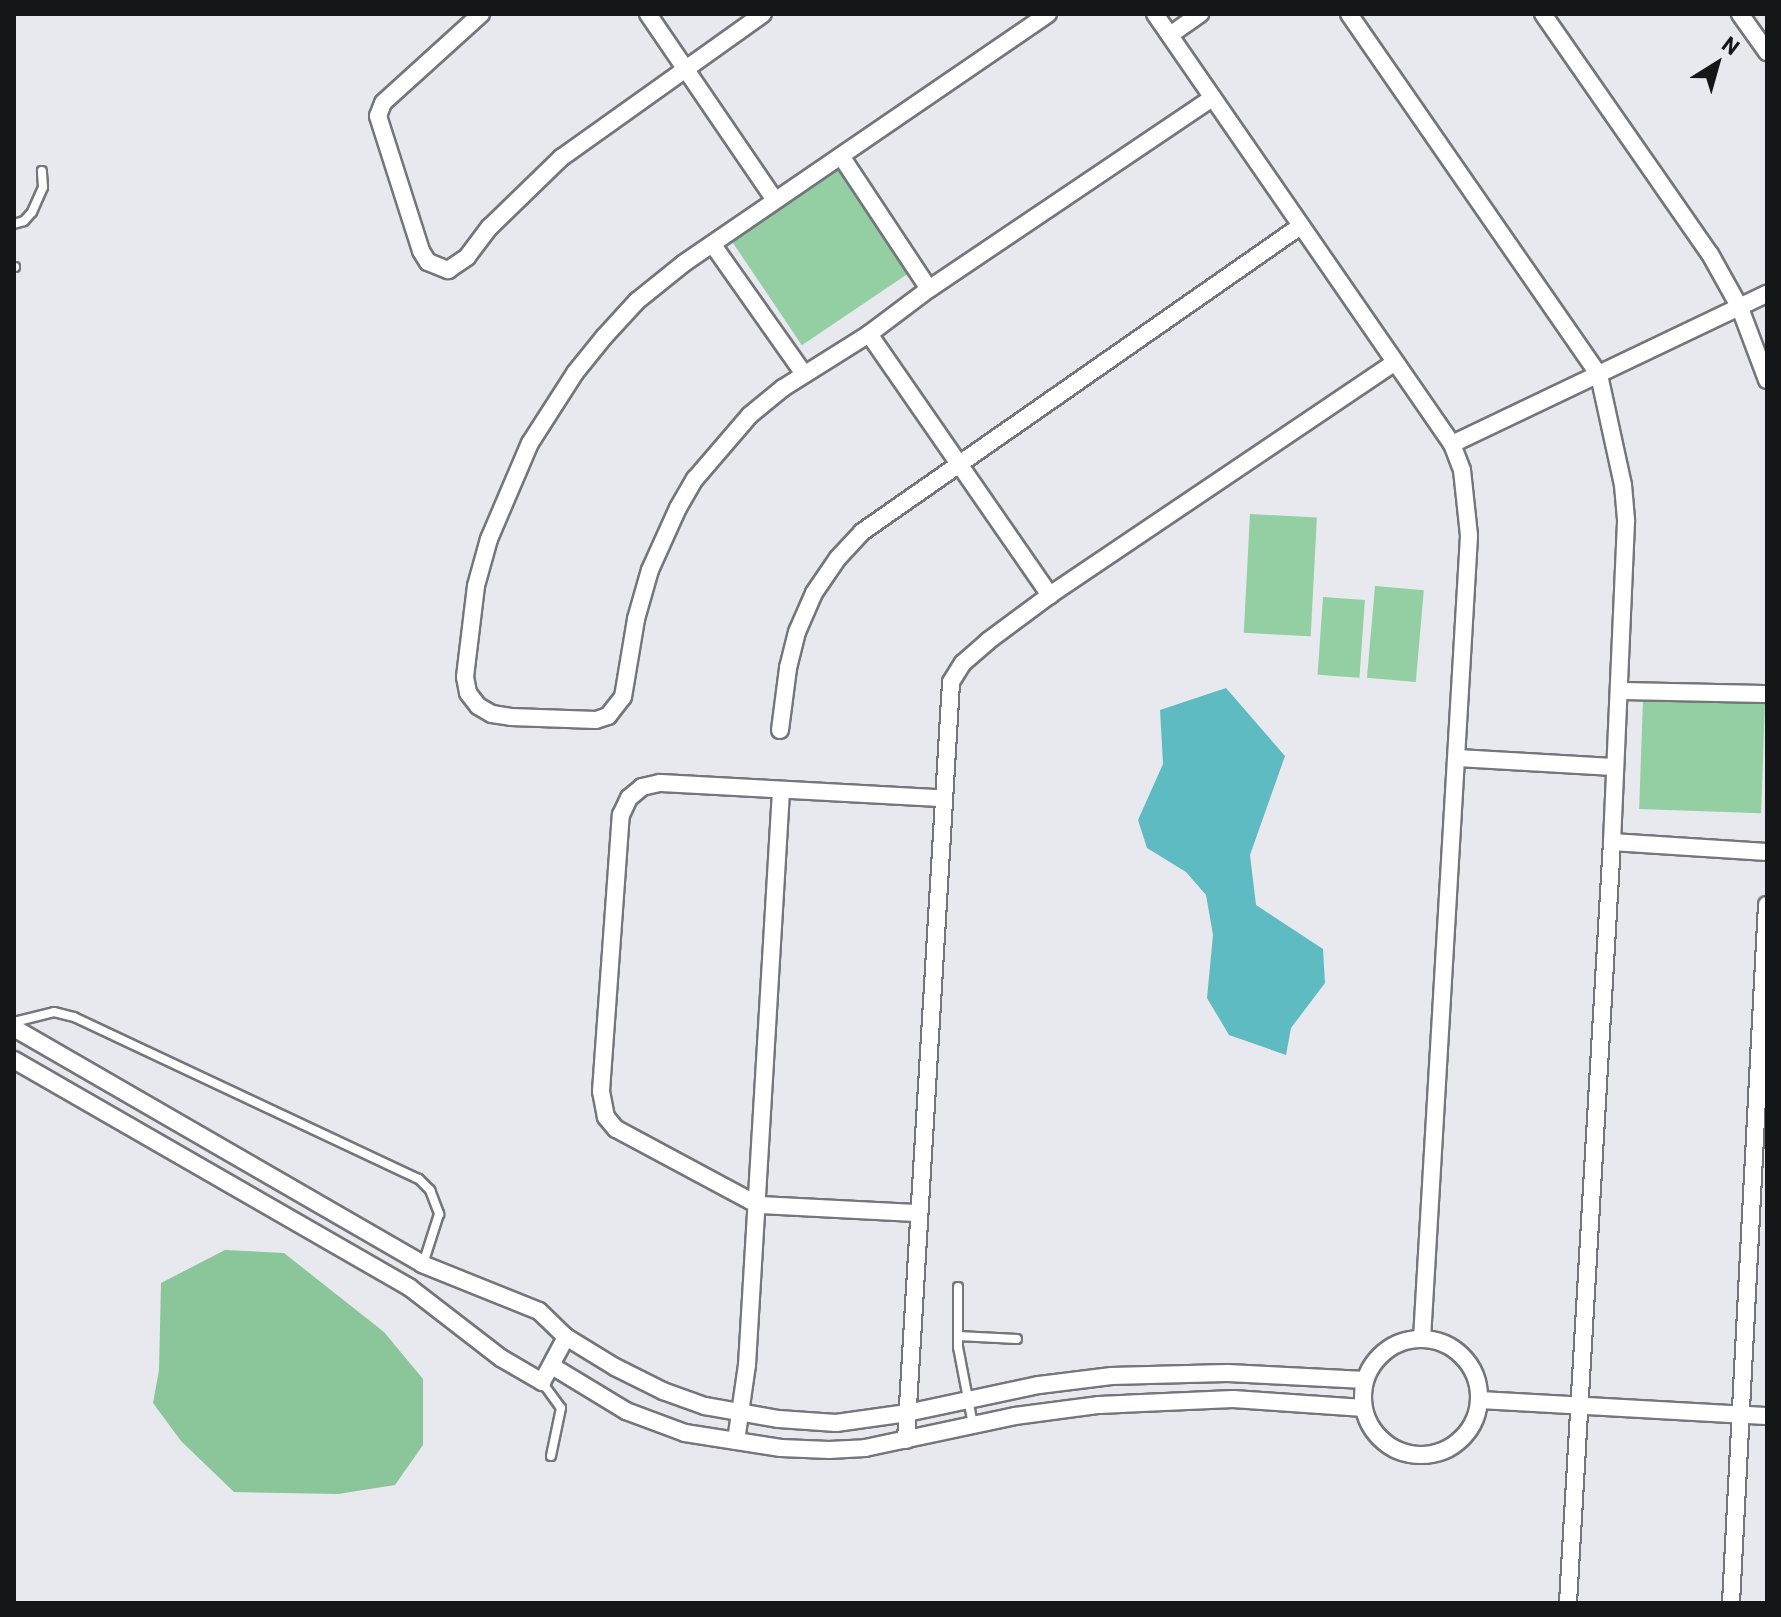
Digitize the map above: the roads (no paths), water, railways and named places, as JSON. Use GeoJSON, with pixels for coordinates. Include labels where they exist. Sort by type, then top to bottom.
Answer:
{"type":"FeatureCollection","features":[{"type":"Feature","properties":{"kind":"street"},"geometry":{"type":"LineString","coordinates":[[481,14],[383,103],[378,116],[421,251],[438,268],[457,266],[507,209],[561,158],[763,14]]}},
{"type":"Feature","properties":{"kind":"street"},"geometry":{"type":"LineString","coordinates":[[648,14],[774,199]]}},
{"type":"Feature","properties":{"kind":"street"},"geometry":{"type":"LineString","coordinates":[[1048,14],[683,264],[637,301],[604,337],[575,373],[530,443],[508,488],[476,586],[465,677],[468,693],[478,706],[492,714],[511,717],[596,720],[617,708],[650,570],[678,508],[695,479],[750,415],[804,374],[869,334],[929,289],[1212,98]]}},
{"type":"Feature","properties":{"kind":"street"},"geometry":{"type":"LineString","coordinates":[[1155,14],[1299,227],[1452,444],[1462,470],[1469,536],[1422,1339]]}},
{"type":"Feature","properties":{"kind":"street"},"geometry":{"type":"LineString","coordinates":[[1170,35],[1200,14]]}},
{"type":"Feature","properties":{"kind":"street"},"geometry":{"type":"LineString","coordinates":[[1349,14],[1599,375],[1617,450],[1626,522],[1620,691],[1568,1603]]}},
{"type":"Feature","properties":{"kind":"street"},"geometry":{"type":"LineString","coordinates":[[1543,14],[1710,254],[1740,308],[1767,380]]}},
{"type":"Feature","properties":{"kind":"street"},"geometry":{"type":"LineString","coordinates":[[1740,14],[1767,52]]}},
{"type":"Feature","properties":{"kind":"street"},"geometry":{"type":"LineString","coordinates":[[841,156],[929,289]]}},
{"type":"Feature","properties":{"kind":"street"},"geometry":{"type":"LineString","coordinates":[[780,730],[788,668],[797,632],[814,593],[862,532],[1299,227]]}},
{"type":"Feature","properties":{"kind":"street"},"geometry":{"type":"LineString","coordinates":[[713,245],[804,374]]}},
{"type":"Feature","properties":{"kind":"street"},"geometry":{"type":"LineString","coordinates":[[1452,444],[1767,294]]}},
{"type":"Feature","properties":{"kind":"street"},"geometry":{"type":"LineString","coordinates":[[869,334],[1050,595]]}},
{"type":"Feature","properties":{"kind":"street"},"geometry":{"type":"LineString","coordinates":[[906,1440],[941,798],[951,682],[963,663],[980,648],[1050,595],[1394,363]]}},
{"type":"Feature","properties":{"kind":"street"},"geometry":{"type":"LineString","coordinates":[[1620,691],[1767,694]]}},
{"type":"Feature","properties":{"kind":"street"},"geometry":{"type":"LineString","coordinates":[[1457,758],[1614,767]]}},
{"type":"Feature","properties":{"kind":"street"},"geometry":{"type":"LineString","coordinates":[[917,1213],[758,1205],[616,1129],[606,1117],[601,1091],[621,815],[629,798],[642,787],[660,783],[941,798]]}},
{"type":"Feature","properties":{"kind":"street"},"geometry":{"type":"LineString","coordinates":[[736,1441],[758,1205],[781,791]]}},
{"type":"Feature","properties":{"kind":"street"},"geometry":{"type":"LineString","coordinates":[[1612,842],[1767,852]]}},
{"type":"Feature","properties":{"kind":"street"},"geometry":{"type":"LineString","coordinates":[[1731,1603],[1767,905]]}},
{"type":"Feature","properties":{"kind":"street"},"geometry":{"type":"LineString","coordinates":[[14,1028],[422,1264],[539,1311],[566,1337],[663,1391],[705,1406],[836,1423],[907,1413],[1039,1385],[1162,1373],[1365,1380]]}},
{"type":"Feature","properties":{"kind":"street"},"geometry":{"type":"LineString","coordinates":[[14,1060],[409,1287],[501,1358],[542,1382],[566,1337]]}},
{"type":"Feature","properties":{"kind":"street"},"geometry":{"type":"LineString","coordinates":[[409,1287],[422,1264]]}},
{"type":"Feature","properties":{"kind":"street"},"geometry":{"type":"LineString","coordinates":[[1422,1339],[1440,1342],[1456,1351],[1473,1373],[1479,1400],[1475,1418],[1466,1434],[1435,1454],[1416,1455],[1398,1450],[1382,1440],[1370,1426],[1364,1408],[1365,1380],[1374,1363],[1387,1350],[1403,1341],[1422,1339]]}},
{"type":"Feature","properties":{"kind":"street"},"geometry":{"type":"LineString","coordinates":[[552,1366],[649,1421],[685,1433],[829,1450],[906,1440],[973,1425],[1099,1405],[1233,1399],[1364,1408]]}},
{"type":"Feature","properties":{"kind":"street"},"geometry":{"type":"LineString","coordinates":[[1479,1400],[1767,1416]]}},
{"type":"Feature","properties":{"kind":"lane"},"geometry":{"type":"LineString","coordinates":[[14,224],[32,212],[43,187],[42,171]]}},
{"type":"Feature","properties":{"kind":"lane"},"geometry":{"type":"LineString","coordinates":[[14,1022],[54,1012],[74,1017],[419,1179],[430,1190],[439,1214],[436,1232],[422,1264]]}},
{"type":"Feature","properties":{"kind":"lane"},"geometry":{"type":"LineString","coordinates":[[958,1287],[958,1336],[973,1425]]}},
{"type":"Feature","properties":{"kind":"lane"},"geometry":{"type":"LineString","coordinates":[[958,1336],[1017,1339]]}},
{"type":"Feature","properties":{"kind":"lane"},"geometry":{"type":"LineString","coordinates":[[542,1382],[561,1408],[551,1456]]}},
{"type":"Feature","properties":{"kind":"water"},"geometry":{"type":"Polygon","coordinates":[[[1226,688],[1285,756],[1250,855],[1256,905],[1323,949],[1325,983],[1291,1028],[1286,1055],[1229,1035],[1207,998],[1213,935],[1206,895],[1186,872],[1147,848],[1138,820],[1163,764],[1160,710],[1226,688]]]}}]}
